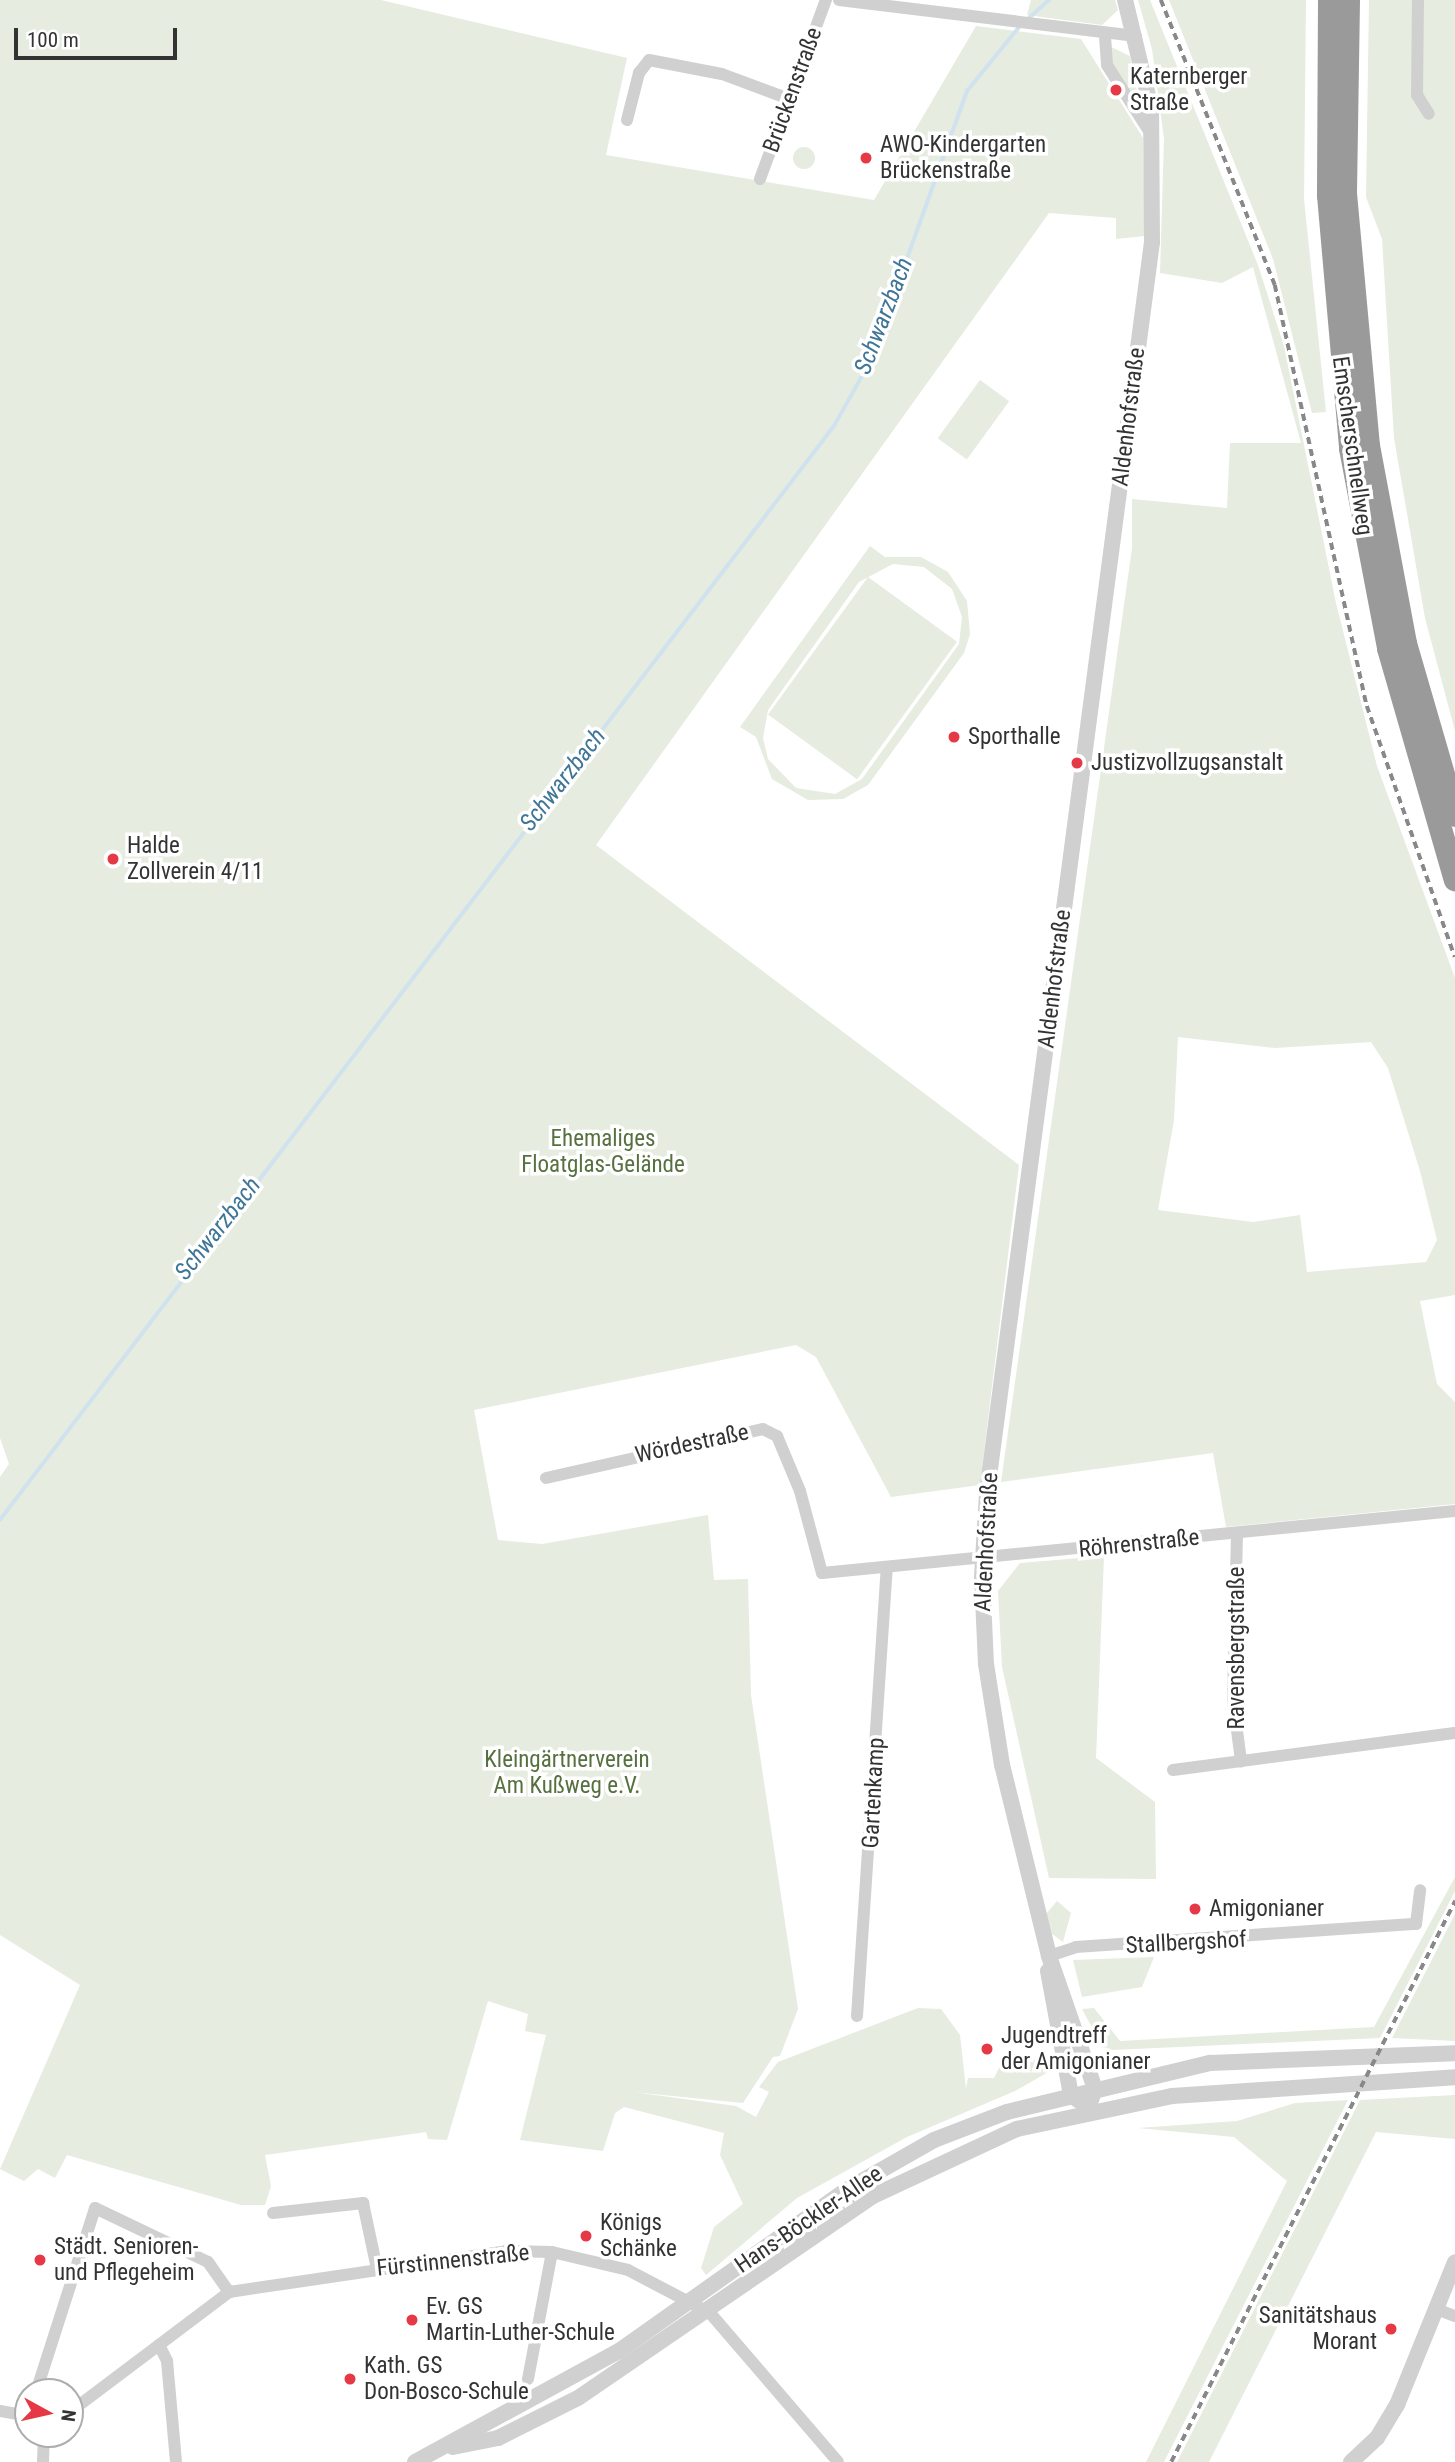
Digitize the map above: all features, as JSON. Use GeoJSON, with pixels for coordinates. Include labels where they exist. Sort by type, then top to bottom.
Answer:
{"type":"FeatureCollection","features":[{"type":"Feature","properties":{"kind":"highway","name":"Emscherschnellweg"},"geometry":{"type":"LineString","coordinates":[[1329,0],[1328,195],[1350,448],[1388,648],[1455,880]]}},
{"type":"Feature","properties":{"kind":"highway","name":"Emscherschnellweg"},"geometry":{"type":"LineString","coordinates":[[1348,0],[1345,193],[1368,445],[1405,643],[1455,815]]}},
{"type":"Feature","properties":{"kind":"street","name":"Brückenstraße"},"geometry":{"type":"LineString","coordinates":[[760,179],[826,0]]}},
{"type":"Feature","properties":{"kind":"street"},"geometry":{"type":"LineString","coordinates":[[839,0],[1105,36],[1136,36]]}},
{"type":"Feature","properties":{"kind":"street","name":"Aldenhofstraße"},"geometry":{"type":"LineString","coordinates":[[1071,2095],[1049,1956],[992,1709],[983,1560],[987,1492],[1152,242],[1153,137],[1136,36],[1125,0]]}},
{"type":"Feature","properties":{"kind":"street"},"geometry":{"type":"LineString","coordinates":[[1418,0],[1418,95],[1429,114]]}},
{"type":"Feature","properties":{"kind":"street"},"geometry":{"type":"LineString","coordinates":[[1105,36],[1107,65],[1153,137]]}},
{"type":"Feature","properties":{"kind":"street"},"geometry":{"type":"LineString","coordinates":[[627,120],[639,73],[649,60],[722,74],[789,99]]}},
{"type":"Feature","properties":{"kind":"street","name":"Wördestraße"},"geometry":{"type":"LineString","coordinates":[[546,1478],[763,1429],[777,1436],[800,1491],[822,1573]]}},
{"type":"Feature","properties":{"kind":"street","name":"Röhrenstraße"},"geometry":{"type":"LineString","coordinates":[[822,1573],[983,1560],[1455,1511]]}},
{"type":"Feature","properties":{"kind":"street","name":"Ravensbergstraße"},"geometry":{"type":"LineString","coordinates":[[1237,1534],[1233,1700],[1241,1761]]}},
{"type":"Feature","properties":{"kind":"street","name":"Gartenkamp"},"geometry":{"type":"LineString","coordinates":[[858,2016],[887,1569]]}},
{"type":"Feature","properties":{"kind":"street","name":"Ravensbergstraße"},"geometry":{"type":"LineString","coordinates":[[1173,1770],[1455,1733]]}},
{"type":"Feature","properties":{"kind":"street","name":"Stallbergshof"},"geometry":{"type":"LineString","coordinates":[[1049,1956],[1076,1947],[1416,1924],[1420,1890]]}},
{"type":"Feature","properties":{"kind":"street","name":"Aldenhofstraße"},"geometry":{"type":"LineString","coordinates":[[1049,1956],[1095,2089]]}},
{"type":"Feature","properties":{"kind":"street","name":"Hans-Böckler-Allee"},"geometry":{"type":"LineString","coordinates":[[415,2462],[504,2416],[694,2302],[848,2189],[934,2140],[1071,2095],[1210,2063],[1455,2053]]}},
{"type":"Feature","properties":{"kind":"street","name":"Hans-Böckler-Allee"},"geometry":{"type":"LineString","coordinates":[[447,2447],[512,2432],[625,2371],[710,2313],[816,2232],[914,2173],[1017,2129],[1088,2109],[1223,2091],[1455,2077]]}},
{"type":"Feature","properties":{"kind":"street"},"geometry":{"type":"LineString","coordinates":[[1071,2095],[1088,2109],[1095,2089]]}},
{"type":"Feature","properties":{"kind":"street"},"geometry":{"type":"LineString","coordinates":[[273,2213],[363,2203],[377,2269]]}},
{"type":"Feature","properties":{"kind":"street"},"geometry":{"type":"LineString","coordinates":[[41,2377],[95,2208],[208,2262],[229,2292]]}},
{"type":"Feature","properties":{"kind":"street","name":"Fürstinnenstraße"},"geometry":{"type":"LineString","coordinates":[[84,2401],[229,2292],[506,2251],[552,2252],[611,2264],[694,2302],[710,2313],[838,2462]]}},
{"type":"Feature","properties":{"kind":"street"},"geometry":{"type":"LineString","coordinates":[[528,2379],[552,2252]]}},
{"type":"Feature","properties":{"kind":"street"},"geometry":{"type":"LineString","coordinates":[[1351,2462],[1387,2424],[1439,2310],[1455,2262]]}},
{"type":"Feature","properties":{"kind":"street"},"geometry":{"type":"LineString","coordinates":[[1439,2310],[1455,2316]]}},
{"type":"Feature","properties":{"kind":"street"},"geometry":{"type":"LineString","coordinates":[[159,2345],[167,2361],[176,2462]]}},
{"type":"Feature","properties":{"kind":"street"},"geometry":{"type":"LineString","coordinates":[[504,2416],[512,2432]]}},
{"type":"Feature","properties":{"kind":"green space"},"geometry":{"type":"Polygon","coordinates":[[[0,0],[381,0],[627,58],[606,155],[874,200],[976,26],[1081,39],[1143,138],[1145,236],[1116,239],[1116,218],[1049,213],[596,845],[1019,1165],[980,1485],[891,1497],[816,1357],[796,1345],[474,1410],[498,1540],[542,1544],[708,1515],[714,1580],[748,1579],[751,1695],[798,2009],[780,2056],[773,2057],[743,2103],[633,2092],[736,2106],[756,2117],[769,2092],[759,2087],[778,2062],[918,2008],[941,2009],[960,2035],[966,2089],[968,2078],[994,2078],[1000,2066],[1061,2055],[1050,2071],[1015,2091],[907,2137],[797,2198],[706,2275],[701,2268],[714,2227],[743,2204],[720,2155],[724,2133],[624,2107],[615,2113],[603,2151],[520,2140],[546,2035],[525,2031],[528,2014],[488,2001],[447,2140],[428,2139],[426,2132],[265,2155],[271,2186],[265,2205],[241,2205],[67,2155],[55,2178],[38,2169],[24,2181],[0,2169],[80,1985],[0,1935],[0,1477],[9,1464],[0,1438],[0,0]]]}},
{"type":"Feature","properties":{"kind":"green space"},"geometry":{"type":"Polygon","coordinates":[[[1031,0],[1115,0],[1118,10],[1102,25],[1027,15],[1031,0]]]}},
{"type":"Feature","properties":{"kind":"green space"},"geometry":{"type":"Polygon","coordinates":[[[1138,0],[1150,0],[1258,265],[1284,346],[1336,603],[1377,766],[1455,978],[1455,1295],[1420,1301],[1437,1384],[1455,1402],[1455,1504],[1226,1527],[1213,1453],[1001,1482],[1132,548],[1132,499],[1227,508],[1230,443],[1301,443],[1253,267],[1222,283],[1160,273],[1164,139],[1152,49],[1138,0]],[[1178,1037],[1174,1120],[1158,1210],[1253,1222],[1300,1215],[1307,1272],[1426,1262],[1437,1240],[1420,1171],[1388,1068],[1371,1042],[1275,1048],[1178,1037]]]}},
{"type":"Feature","properties":{"kind":"green space"},"geometry":{"type":"Polygon","coordinates":[[[1169,0],[1306,0],[1304,199],[1326,412],[1312,413],[1273,259],[1169,0]]]}},
{"type":"Feature","properties":{"kind":"green space"},"geometry":{"type":"Polygon","coordinates":[[[1369,0],[1455,0],[1455,731],[1425,618],[1394,438],[1382,239],[1366,197],[1369,0]]]}},
{"type":"Feature","properties":{"kind":"green space"},"geometry":{"type":"Polygon","coordinates":[[[1111,47],[1130,56],[1140,107],[1111,60],[1111,47]]]}},
{"type":"Feature","properties":{"kind":"green space"},"geometry":{"type":"Polygon","coordinates":[[[804,147],[814,154],[815,158],[808,168],[804,169],[794,162],[793,158],[800,148],[804,147]]]}},
{"type":"Feature","properties":{"kind":"green space"},"geometry":{"type":"Polygon","coordinates":[[[980,380],[1009,401],[967,459],[938,438],[980,380]]]}},
{"type":"Feature","properties":{"kind":"green space"},"geometry":{"type":"Polygon","coordinates":[[[870,546],[885,557],[921,557],[948,572],[967,601],[970,634],[964,653],[868,785],[843,799],[808,800],[772,779],[756,737],[740,727],[870,546]],[[893,564],[859,582],[768,710],[763,738],[768,759],[796,788],[835,794],[862,779],[959,644],[962,617],[952,589],[924,567],[893,564]]]}},
{"type":"Feature","properties":{"kind":"green space"},"geometry":{"type":"Polygon","coordinates":[[[868,577],[957,642],[857,779],[768,715],[868,577]]]}},
{"type":"Feature","properties":{"kind":"green space"},"geometry":{"type":"Polygon","coordinates":[[[1104,1556],[1096,1758],[1155,1802],[1156,1879],[1049,1878],[1002,1667],[998,1591],[1020,1563],[1104,1556]]]}},
{"type":"Feature","properties":{"kind":"green space"},"geometry":{"type":"Polygon","coordinates":[[[1455,1877],[1455,1891],[1380,2038],[1112,2050],[1102,2046],[1082,2009],[1094,2008],[1120,2041],[1374,2027],[1455,1877]]]}},
{"type":"Feature","properties":{"kind":"green space"},"geometry":{"type":"Polygon","coordinates":[[[1057,1901],[1071,1913],[1063,1942],[1052,1934],[1046,1914],[1057,1901]]]}},
{"type":"Feature","properties":{"kind":"green space"},"geometry":{"type":"Polygon","coordinates":[[[1455,1914],[1455,2041],[1392,2038],[1455,1914]]]}},
{"type":"Feature","properties":{"kind":"green space"},"geometry":{"type":"Polygon","coordinates":[[[1154,1957],[1142,1987],[1082,1997],[1073,1960],[1154,1957]]]}},
{"type":"Feature","properties":{"kind":"green space"},"geometry":{"type":"Polygon","coordinates":[[[1455,2095],[1455,2139],[1376,2132],[1209,2462],[1177,2462],[1360,2100],[1455,2095]]]}},
{"type":"Feature","properties":{"kind":"green space"},"geometry":{"type":"Polygon","coordinates":[[[1348,2100],[1164,2462],[1146,2462],[1287,2181],[1234,2137],[1138,2128],[1237,2121],[1295,2103],[1348,2100]]]}},
{"type":"Feature","properties":{"kind":"waterway","name":"Schwarzbach"},"geometry":{"type":"LineString","coordinates":[[1028,19],[1049,0]]}},
{"type":"Feature","properties":{"kind":"waterway","name":"Schwarzbach"},"geometry":{"type":"LineString","coordinates":[[0,1520],[834,426],[870,362],[967,91],[1020,26]]}},
{"type":"Feature","properties":{"kind":"railway"},"geometry":{"type":"LineString","coordinates":[[1161,0],[1275,285],[1367,706],[1455,957]]}},
{"type":"Feature","properties":{"kind":"railway"},"geometry":{"type":"LineString","coordinates":[[1171,2462],[1455,1901]]}},
{"type":"Feature","properties":{"kind":"place","name":"Katernberger Straße"},"geometry":{"type":"Point","coordinates":[1116,90]}},
{"type":"Feature","properties":{"kind":"place","name":"AWO-Kindergarten Brückenstraße"},"geometry":{"type":"Point","coordinates":[866,158]}},
{"type":"Feature","properties":{"kind":"place","name":"Sporthalle"},"geometry":{"type":"Point","coordinates":[954,737]}},
{"type":"Feature","properties":{"kind":"place","name":"Justizvollzugsanstalt"},"geometry":{"type":"Point","coordinates":[1077,763]}},
{"type":"Feature","properties":{"kind":"place","name":"Halde Zollverein 4/11"},"geometry":{"type":"Point","coordinates":[113,859]}},
{"type":"Feature","properties":{"kind":"place","name":"Amigonianer"},"geometry":{"type":"Point","coordinates":[1195,1909]}},
{"type":"Feature","properties":{"kind":"place","name":"Jugendtreff der Amigonianer"},"geometry":{"type":"Point","coordinates":[987,2049]}},
{"type":"Feature","properties":{"kind":"place","name":"Königs Schänke"},"geometry":{"type":"Point","coordinates":[586,2236]}},
{"type":"Feature","properties":{"kind":"place","name":"Städt. Senioren- und Pflegeheim"},"geometry":{"type":"Point","coordinates":[40,2260]}},
{"type":"Feature","properties":{"kind":"place","name":"Ev. GS Martin-Luther-Schule"},"geometry":{"type":"Point","coordinates":[412,2320]}},
{"type":"Feature","properties":{"kind":"place","name":"Sanitätshaus Morant"},"geometry":{"type":"Point","coordinates":[1391,2329]}},
{"type":"Feature","properties":{"kind":"place","name":"Kath. GS Don-Bosco-Schule"},"geometry":{"type":"Point","coordinates":[350,2379]}},
{"type":"Feature","properties":{"kind":"park label","name":"Ehemaliges Floatglas-Gelände"},"geometry":{"type":"Point","coordinates":[603,1152]}},
{"type":"Feature","properties":{"kind":"park label","name":"Kleingärtnerverein Am Kußweg e.V."},"geometry":{"type":"Point","coordinates":[567,1773]}}]}
